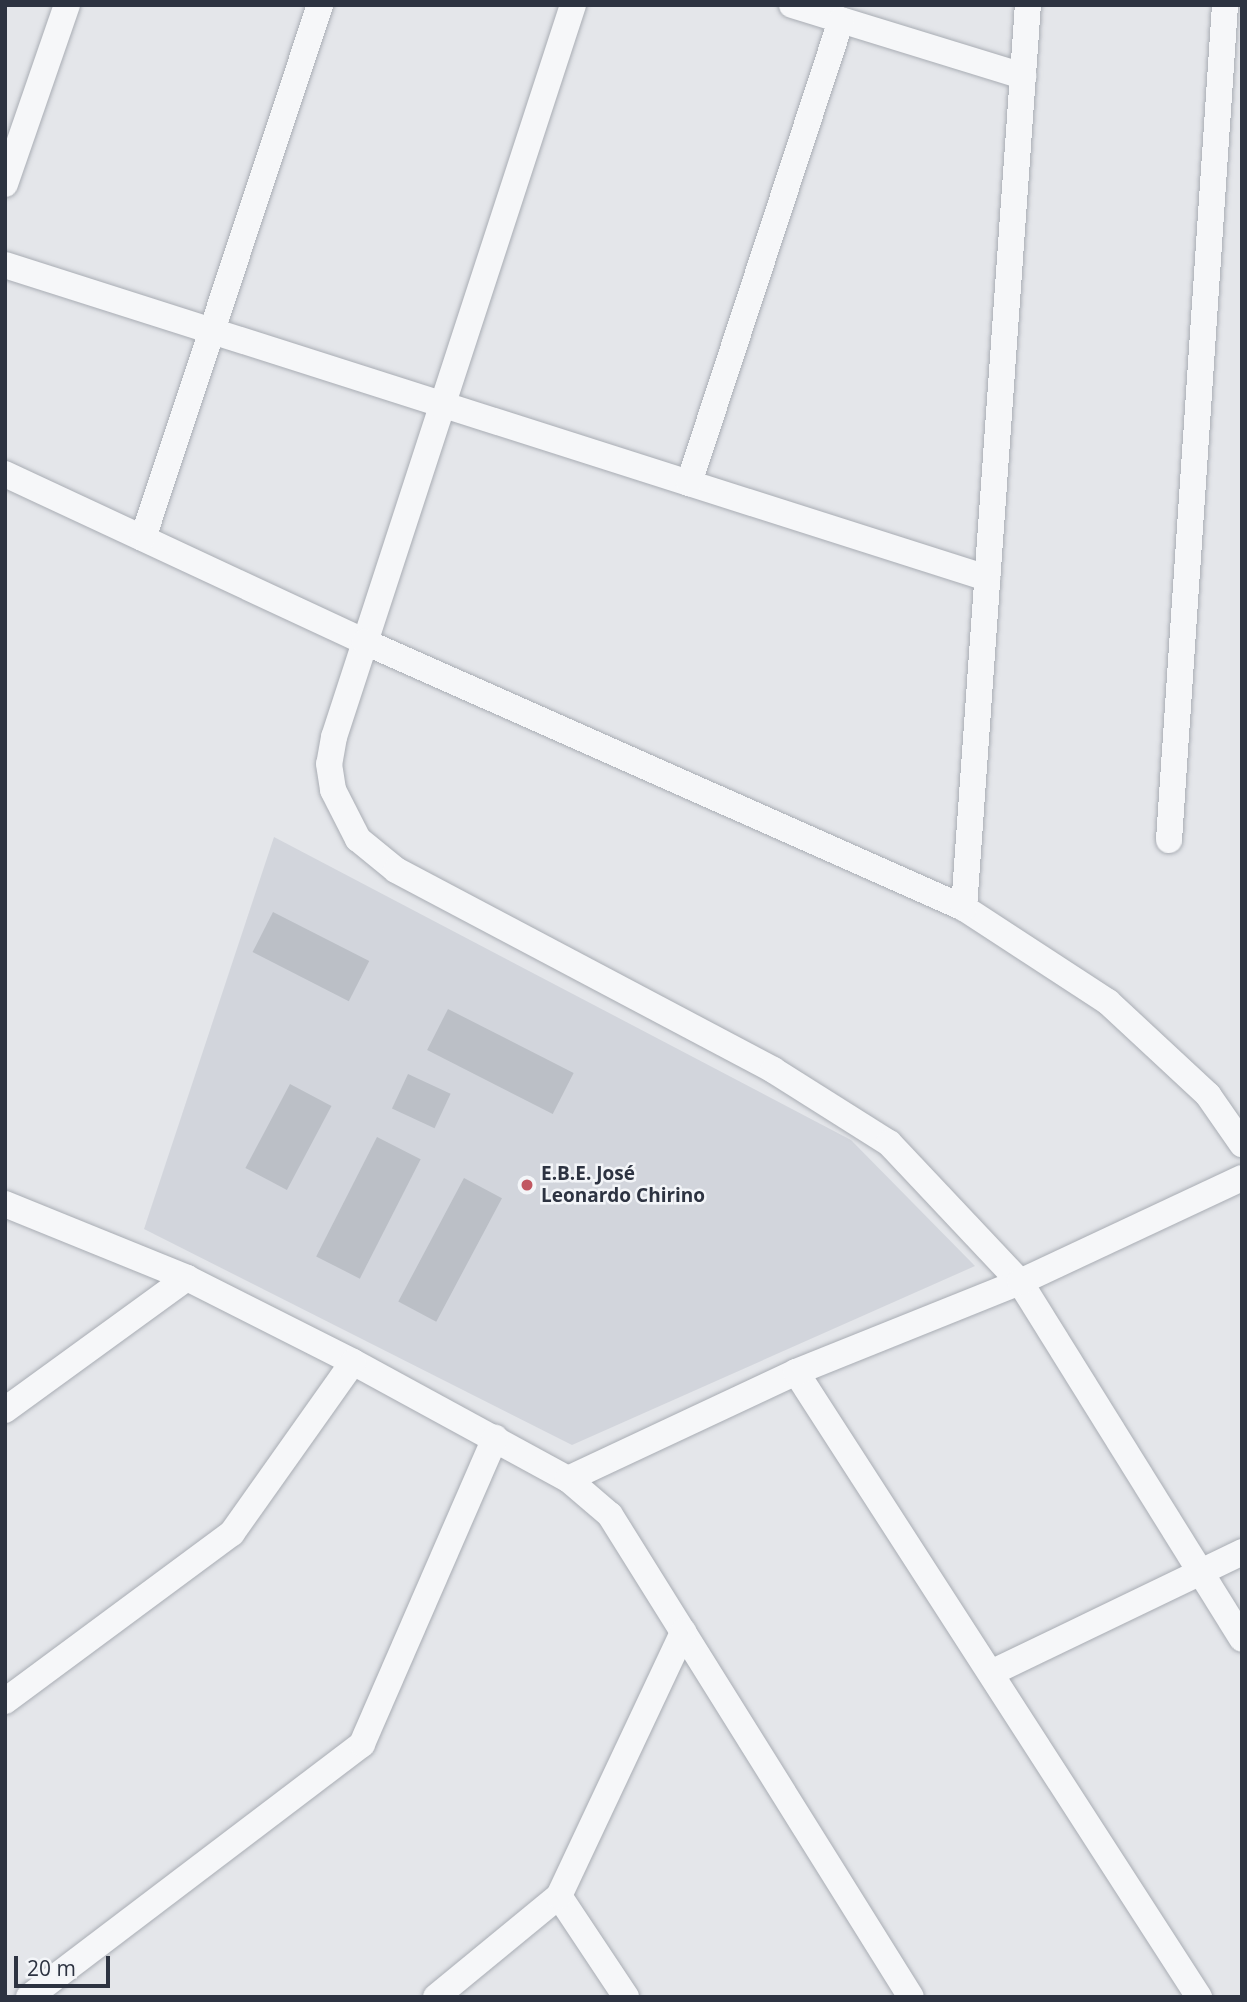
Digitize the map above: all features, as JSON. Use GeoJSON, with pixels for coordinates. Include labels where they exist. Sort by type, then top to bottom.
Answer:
{"type":"FeatureCollection","features":[{"type":"Feature","properties":{"kind":"street"},"geometry":{"type":"LineString","coordinates":[[5,184],[67,5]]}},
{"type":"Feature","properties":{"kind":"street"},"geometry":{"type":"LineString","coordinates":[[143,538],[320,5]]}},
{"type":"Feature","properties":{"kind":"street"},"geometry":{"type":"LineString","coordinates":[[573,5],[334,737],[330,764],[333,790],[358,839],[396,870],[773,1070],[889,1143],[1020,1282],[1242,1638]]}},
{"type":"Feature","properties":{"kind":"street"},"geometry":{"type":"LineString","coordinates":[[792,5],[1023,76]]}},
{"type":"Feature","properties":{"kind":"street"},"geometry":{"type":"LineString","coordinates":[[964,908],[1028,5]]}},
{"type":"Feature","properties":{"kind":"street"},"geometry":{"type":"LineString","coordinates":[[1169,840],[1225,5]]}},
{"type":"Feature","properties":{"kind":"street"},"geometry":{"type":"LineString","coordinates":[[689,483],[841,20]]}},
{"type":"Feature","properties":{"kind":"street"},"geometry":{"type":"LineString","coordinates":[[5,265],[987,578]]}},
{"type":"Feature","properties":{"kind":"street"},"geometry":{"type":"LineString","coordinates":[[5,474],[365,642],[964,908],[1108,1002],[1208,1095],[1242,1144]]}},
{"type":"Feature","properties":{"kind":"street"},"geometry":{"type":"LineString","coordinates":[[568,1479],[796,1372],[1020,1282],[1242,1178]]}},
{"type":"Feature","properties":{"kind":"street"},"geometry":{"type":"LineString","coordinates":[[5,1204],[187,1278],[353,1362],[568,1479],[610,1515],[911,1997]]}},
{"type":"Feature","properties":{"kind":"street"},"geometry":{"type":"LineString","coordinates":[[5,1410],[187,1278]]}},
{"type":"Feature","properties":{"kind":"street"},"geometry":{"type":"LineString","coordinates":[[5,1701],[232,1533],[353,1362]]}},
{"type":"Feature","properties":{"kind":"street"},"geometry":{"type":"LineString","coordinates":[[796,1372],[1198,1996]]}},
{"type":"Feature","properties":{"kind":"street"},"geometry":{"type":"LineString","coordinates":[[29,1997],[362,1744],[495,1438]]}},
{"type":"Feature","properties":{"kind":"street"},"geometry":{"type":"LineString","coordinates":[[991,1673],[1242,1552]]}},
{"type":"Feature","properties":{"kind":"street"},"geometry":{"type":"LineString","coordinates":[[436,1997],[559,1896],[684,1632]]}},
{"type":"Feature","properties":{"kind":"street"},"geometry":{"type":"LineString","coordinates":[[559,1896],[626,1997]]}},
{"type":"Feature","properties":{"kind":"shaded area","name":"E.B.E. José Leonardo Chirino"},"geometry":{"type":"Polygon","coordinates":[[[274,837],[851,1140],[975,1266],[572,1445],[144,1229],[274,837]]]}},
{"type":"Feature","properties":{"kind":"building"},"geometry":{"type":"Polygon","coordinates":[[[273,912],[369,961],[349,1001],[253,952],[273,912]]]}},
{"type":"Feature","properties":{"kind":"building"},"geometry":{"type":"Polygon","coordinates":[[[448,1009],[574,1073],[553,1114],[427,1050],[448,1009]]]}},
{"type":"Feature","properties":{"kind":"building"},"geometry":{"type":"Polygon","coordinates":[[[408,1074],[451,1094],[435,1128],[392,1108],[408,1074]]]}},
{"type":"Feature","properties":{"kind":"building"},"geometry":{"type":"Polygon","coordinates":[[[290,1084],[331,1106],[287,1190],[245,1168],[290,1084]]]}},
{"type":"Feature","properties":{"kind":"building"},"geometry":{"type":"Polygon","coordinates":[[[377,1137],[421,1159],[360,1279],[316,1256],[377,1137]]]}},
{"type":"Feature","properties":{"kind":"building"},"geometry":{"type":"Polygon","coordinates":[[[464,1178],[502,1198],[436,1322],[398,1302],[464,1178]]]}},
{"type":"Feature","properties":{"kind":"place","name":"E.B.E. José Leonardo Chirino"},"geometry":{"type":"Point","coordinates":[527,1185]}}]}
